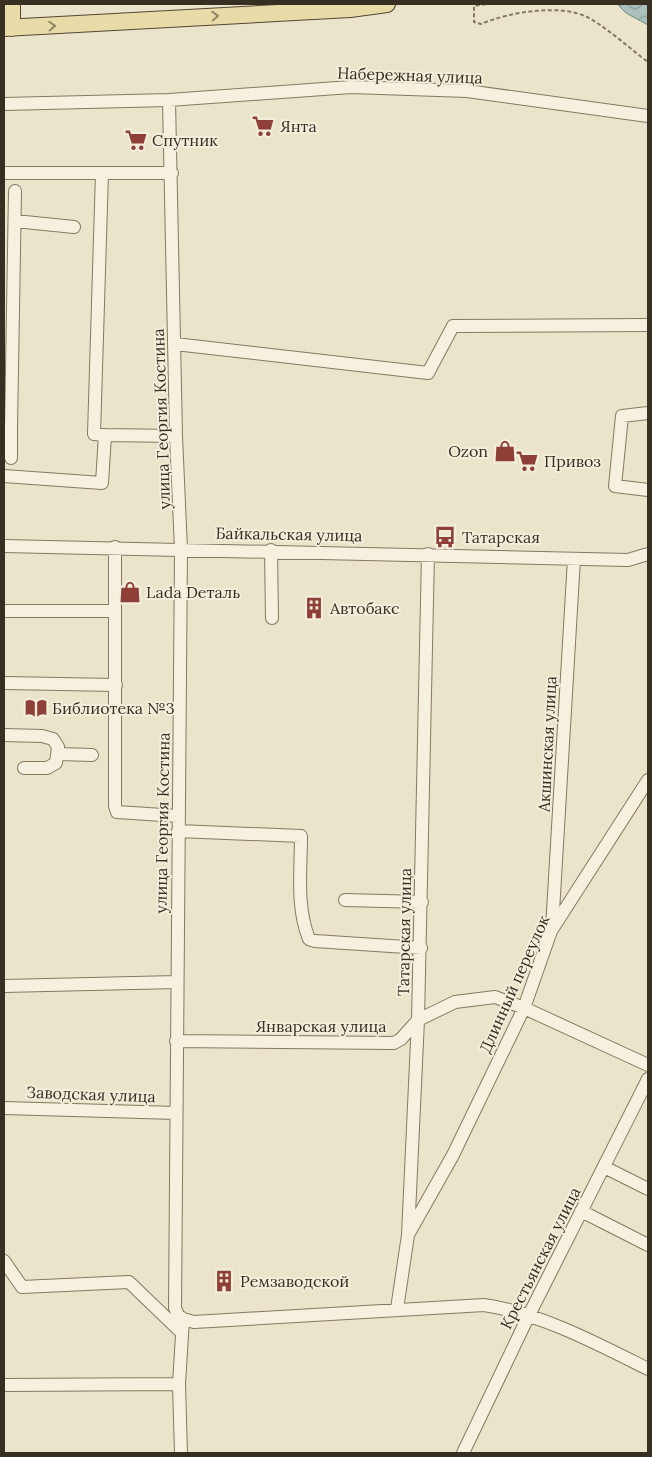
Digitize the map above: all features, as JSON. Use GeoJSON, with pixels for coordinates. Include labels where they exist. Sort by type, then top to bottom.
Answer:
{"type":"FeatureCollection","features":[{"type":"Feature","properties":{"kind":"main road"},"geometry":{"type":"LineString","coordinates":[[12,4],[8,28],[350,9],[387,4]]}},
{"type":"Feature","properties":{"kind":"street","name":"Набережная улица"},"geometry":{"type":"LineString","coordinates":[[4,104],[169,100],[352,87],[467,91],[648,116]]}},
{"type":"Feature","properties":{"kind":"street","name":"улица Георгия Костина"},"geometry":{"type":"LineString","coordinates":[[169,100],[176,436],[181,548],[175,1308],[182,1325],[179,1384],[181,1453]]}},
{"type":"Feature","properties":{"kind":"street"},"geometry":{"type":"LineString","coordinates":[[4,173],[172,173]]}},
{"type":"Feature","properties":{"kind":"street"},"geometry":{"type":"LineString","coordinates":[[102,173],[94,434],[176,436]]}},
{"type":"Feature","properties":{"kind":"street"},"geometry":{"type":"LineString","coordinates":[[11,458],[8,429],[16,191]]}},
{"type":"Feature","properties":{"kind":"street"},"geometry":{"type":"LineString","coordinates":[[15,221],[74,228]]}},
{"type":"Feature","properties":{"kind":"street"},"geometry":{"type":"LineString","coordinates":[[174,344],[428,373],[452,326],[648,325]]}},
{"type":"Feature","properties":{"kind":"street"},"geometry":{"type":"LineString","coordinates":[[648,410],[622,416],[615,486],[648,490]]}},
{"type":"Feature","properties":{"kind":"street"},"geometry":{"type":"LineString","coordinates":[[4,476],[102,483],[105,435]]}},
{"type":"Feature","properties":{"kind":"street","name":"Байкальская улица"},"geometry":{"type":"LineString","coordinates":[[4,546],[181,548],[628,560],[648,554]]}},
{"type":"Feature","properties":{"kind":"street"},"geometry":{"type":"LineString","coordinates":[[115,547],[115,806],[117,812],[178,816]]}},
{"type":"Feature","properties":{"kind":"street"},"geometry":{"type":"LineString","coordinates":[[270,550],[272,618]]}},
{"type":"Feature","properties":{"kind":"street","name":"Татарская улица"},"geometry":{"type":"LineString","coordinates":[[397,1310],[408,1235],[421,948],[428,554]]}},
{"type":"Feature","properties":{"kind":"street","name":"Акшинская улица"},"geometry":{"type":"LineString","coordinates":[[552,931],[574,559]]}},
{"type":"Feature","properties":{"kind":"street"},"geometry":{"type":"LineString","coordinates":[[4,611],[115,611]]}},
{"type":"Feature","properties":{"kind":"street"},"geometry":{"type":"LineString","coordinates":[[4,683],[116,685]]}},
{"type":"Feature","properties":{"kind":"street"},"geometry":{"type":"LineString","coordinates":[[4,735],[42,736],[53,739],[58,747],[59,754],[56,763],[47,768],[24,768]]}},
{"type":"Feature","properties":{"kind":"street"},"geometry":{"type":"LineString","coordinates":[[59,754],[92,755]]}},
{"type":"Feature","properties":{"kind":"street","name":"Длинный переулок"},"geometry":{"type":"LineString","coordinates":[[408,1235],[452,1155],[524,1008],[552,931],[648,780]]}},
{"type":"Feature","properties":{"kind":"street"},"geometry":{"type":"LineString","coordinates":[[178,831],[301,836],[302,923],[309,938],[316,941],[421,948]]}},
{"type":"Feature","properties":{"kind":"street"},"geometry":{"type":"LineString","coordinates":[[345,900],[422,902]]}},
{"type":"Feature","properties":{"kind":"street"},"geometry":{"type":"LineString","coordinates":[[4,986],[177,982]]}},
{"type":"Feature","properties":{"kind":"street","name":"Январская улица"},"geometry":{"type":"LineString","coordinates":[[176,1041],[394,1043],[401,1039],[418,1020],[455,1002],[495,997],[524,1008],[648,1065]]}},
{"type":"Feature","properties":{"kind":"street","name":"Крестьянская улица"},"geometry":{"type":"LineString","coordinates":[[463,1453],[528,1316],[648,1079]]}},
{"type":"Feature","properties":{"kind":"street","name":"Заводская улица"},"geometry":{"type":"LineString","coordinates":[[4,1108],[176,1113]]}},
{"type":"Feature","properties":{"kind":"street"},"geometry":{"type":"LineString","coordinates":[[604,1167],[648,1189]]}},
{"type":"Feature","properties":{"kind":"street"},"geometry":{"type":"LineString","coordinates":[[582,1210],[648,1245]]}},
{"type":"Feature","properties":{"kind":"street"},"geometry":{"type":"LineString","coordinates":[[4,1261],[22,1287],[129,1282],[182,1325],[194,1322],[484,1305],[510,1309],[593,1342],[648,1369]]}},
{"type":"Feature","properties":{"kind":"street"},"geometry":{"type":"LineString","coordinates":[[4,1385],[179,1384]]}},
{"type":"Feature","properties":{"kind":"path"},"geometry":{"type":"LineString","coordinates":[[486,4],[474,6],[474,22],[481,24],[495,18],[533,11],[569,11],[589,18],[648,62]]}},
{"type":"Feature","properties":{"kind":"water"},"geometry":{"type":"Polygon","coordinates":[[[617,4],[648,4],[648,25],[626,13],[617,4]]]}},
{"type":"Feature","properties":{"kind":"place","name":"Янта"},"geometry":{"type":"Point","coordinates":[263,126]}},
{"type":"Feature","properties":{"kind":"place","name":"Спутник"},"geometry":{"type":"Point","coordinates":[136,140]}},
{"type":"Feature","properties":{"kind":"place","name":"Ozon"},"geometry":{"type":"Point","coordinates":[505,451]}},
{"type":"Feature","properties":{"kind":"place","name":"Привоз"},"geometry":{"type":"Point","coordinates":[527,461]}},
{"type":"Feature","properties":{"kind":"place","name":"Татарская"},"geometry":{"type":"Point","coordinates":[445,537]}},
{"type":"Feature","properties":{"kind":"place","name":"Lada Dеталь"},"geometry":{"type":"Point","coordinates":[130,592]}},
{"type":"Feature","properties":{"kind":"place","name":"Автобакс"},"geometry":{"type":"Point","coordinates":[314,608]}},
{"type":"Feature","properties":{"kind":"place","name":"Библиотека №3"},"geometry":{"type":"Point","coordinates":[36,708]}},
{"type":"Feature","properties":{"kind":"place","name":"Ремзаводской"},"geometry":{"type":"Point","coordinates":[224,1281]}}]}
